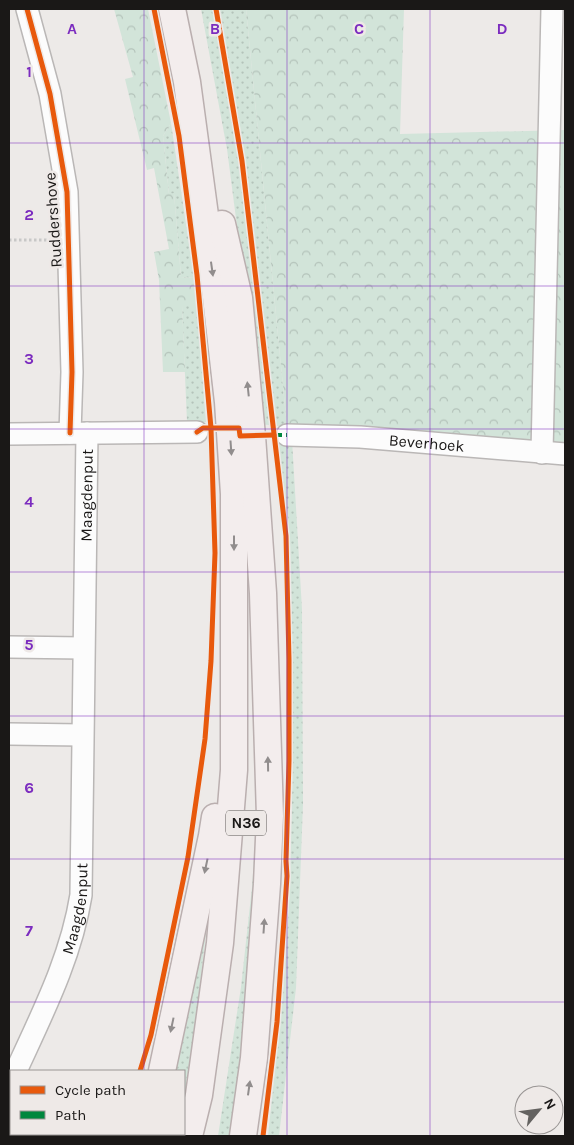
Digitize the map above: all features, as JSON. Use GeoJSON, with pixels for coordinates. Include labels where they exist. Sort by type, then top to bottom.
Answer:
{"type":"FeatureCollection","features":[{"type":"Feature","properties":{"kind":"main road","name":"N36"},"geometry":{"type":"LineString","coordinates":[[172,9],[187,82],[239,298],[252,436],[256,508],[253,692],[247,807],[236,947],[216,1088],[207,1136]]}},
{"type":"Feature","properties":{"kind":"main road","name":"N36"},"geometry":{"type":"LineString","coordinates":[[187,82],[228,402],[234,494],[234,770],[220,943],[199,1095],[189,1136]]}},
{"type":"Feature","properties":{"kind":"main road"},"geometry":{"type":"LineString","coordinates":[[242,1136],[254,1058],[270,816],[263,593],[256,508]]}},
{"type":"Feature","properties":{"kind":"main road"},"geometry":{"type":"LineString","coordinates":[[162,1070],[212,836],[234,662]]}},
{"type":"Feature","properties":{"kind":"street","name":"Ruddershove"},"geometry":{"type":"LineString","coordinates":[[27,9],[50,94],[67,192],[72,372],[78,433]]}},
{"type":"Feature","properties":{"kind":"street"},"geometry":{"type":"LineString","coordinates":[[542,453],[552,9]]}},
{"type":"Feature","properties":{"kind":"street"},"geometry":{"type":"LineString","coordinates":[[9,434],[197,432]]}},
{"type":"Feature","properties":{"kind":"street","name":"Maagdenput"},"geometry":{"type":"LineString","coordinates":[[16,1070],[64,964],[77,918],[81,895],[83,648],[78,433]]}},
{"type":"Feature","properties":{"kind":"street","name":"Beverhoek"},"geometry":{"type":"LineString","coordinates":[[287,435],[378,438],[565,454]]}},
{"type":"Feature","properties":{"kind":"street"},"geometry":{"type":"LineString","coordinates":[[9,647],[83,648]]}},
{"type":"Feature","properties":{"kind":"street"},"geometry":{"type":"LineString","coordinates":[[9,734],[82,735]]}},
{"type":"Feature","properties":{"kind":"path"},"geometry":{"type":"LineString","coordinates":[[9,240],[68,240]]}},
{"type":"Feature","properties":{"kind":"green space"},"geometry":{"type":"Polygon","coordinates":[[[114,9],[148,9],[171,123],[163,136],[169,194],[174,193],[181,277],[194,278],[197,306],[182,306],[185,372],[163,372],[159,280],[154,252],[169,249],[154,168],[147,170],[125,79],[133,77],[114,9]]]}},
{"type":"Feature","properties":{"kind":"green space"},"geometry":{"type":"Polygon","coordinates":[[[201,9],[246,9],[287,427],[259,424],[246,296],[227,149],[201,9]]]}},
{"type":"Feature","properties":{"kind":"green space"},"geometry":{"type":"Polygon","coordinates":[[[246,9],[404,9],[400,134],[565,130],[565,445],[287,427],[246,9]]]}},
{"type":"Feature","properties":{"kind":"green space"},"geometry":{"type":"Polygon","coordinates":[[[171,123],[194,278],[181,277],[174,194],[169,194],[163,136],[171,123]]]}},
{"type":"Feature","properties":{"kind":"green space"},"geometry":{"type":"Polygon","coordinates":[[[182,306],[197,306],[206,422],[200,424],[187,422],[182,306]]]}},
{"type":"Feature","properties":{"kind":"green space"},"geometry":{"type":"Polygon","coordinates":[[[282,439],[292,440],[302,609],[303,804],[296,988],[279,1136],[268,1136],[283,992],[290,885],[293,757],[290,541],[278,441],[282,439]]]}},
{"type":"Feature","properties":{"kind":"green space"},"geometry":{"type":"Polygon","coordinates":[[[257,818],[260,915],[236,1136],[218,1136],[241,987],[252,887],[257,818]]]}},
{"type":"Feature","properties":{"kind":"green space"},"geometry":{"type":"Polygon","coordinates":[[[212,883],[195,1026],[185,1091],[185,1070],[170,1070],[212,883]]]}},
{"type":"Feature","properties":{"kind":"marked path"},"geometry":{"type":"LineString","coordinates":[[274,435],[287,435]]}},
{"type":"Feature","properties":{"kind":"cycle path"},"geometry":{"type":"LineString","coordinates":[[27,9],[50,94],[67,192],[72,372],[70,433]]}},
{"type":"Feature","properties":{"kind":"cycle path"},"geometry":{"type":"LineString","coordinates":[[140,1070],[151,1035],[188,857],[205,739],[211,661],[215,553],[211,428],[197,275],[179,136],[154,9]]}},
{"type":"Feature","properties":{"kind":"cycle path"},"geometry":{"type":"LineString","coordinates":[[216,9],[242,161],[286,536],[289,660],[287,876],[277,1022],[263,1136]]}},
{"type":"Feature","properties":{"kind":"cycle path"},"geometry":{"type":"LineString","coordinates":[[197,432],[203,428],[239,428],[240,436],[274,435]]}}]}
